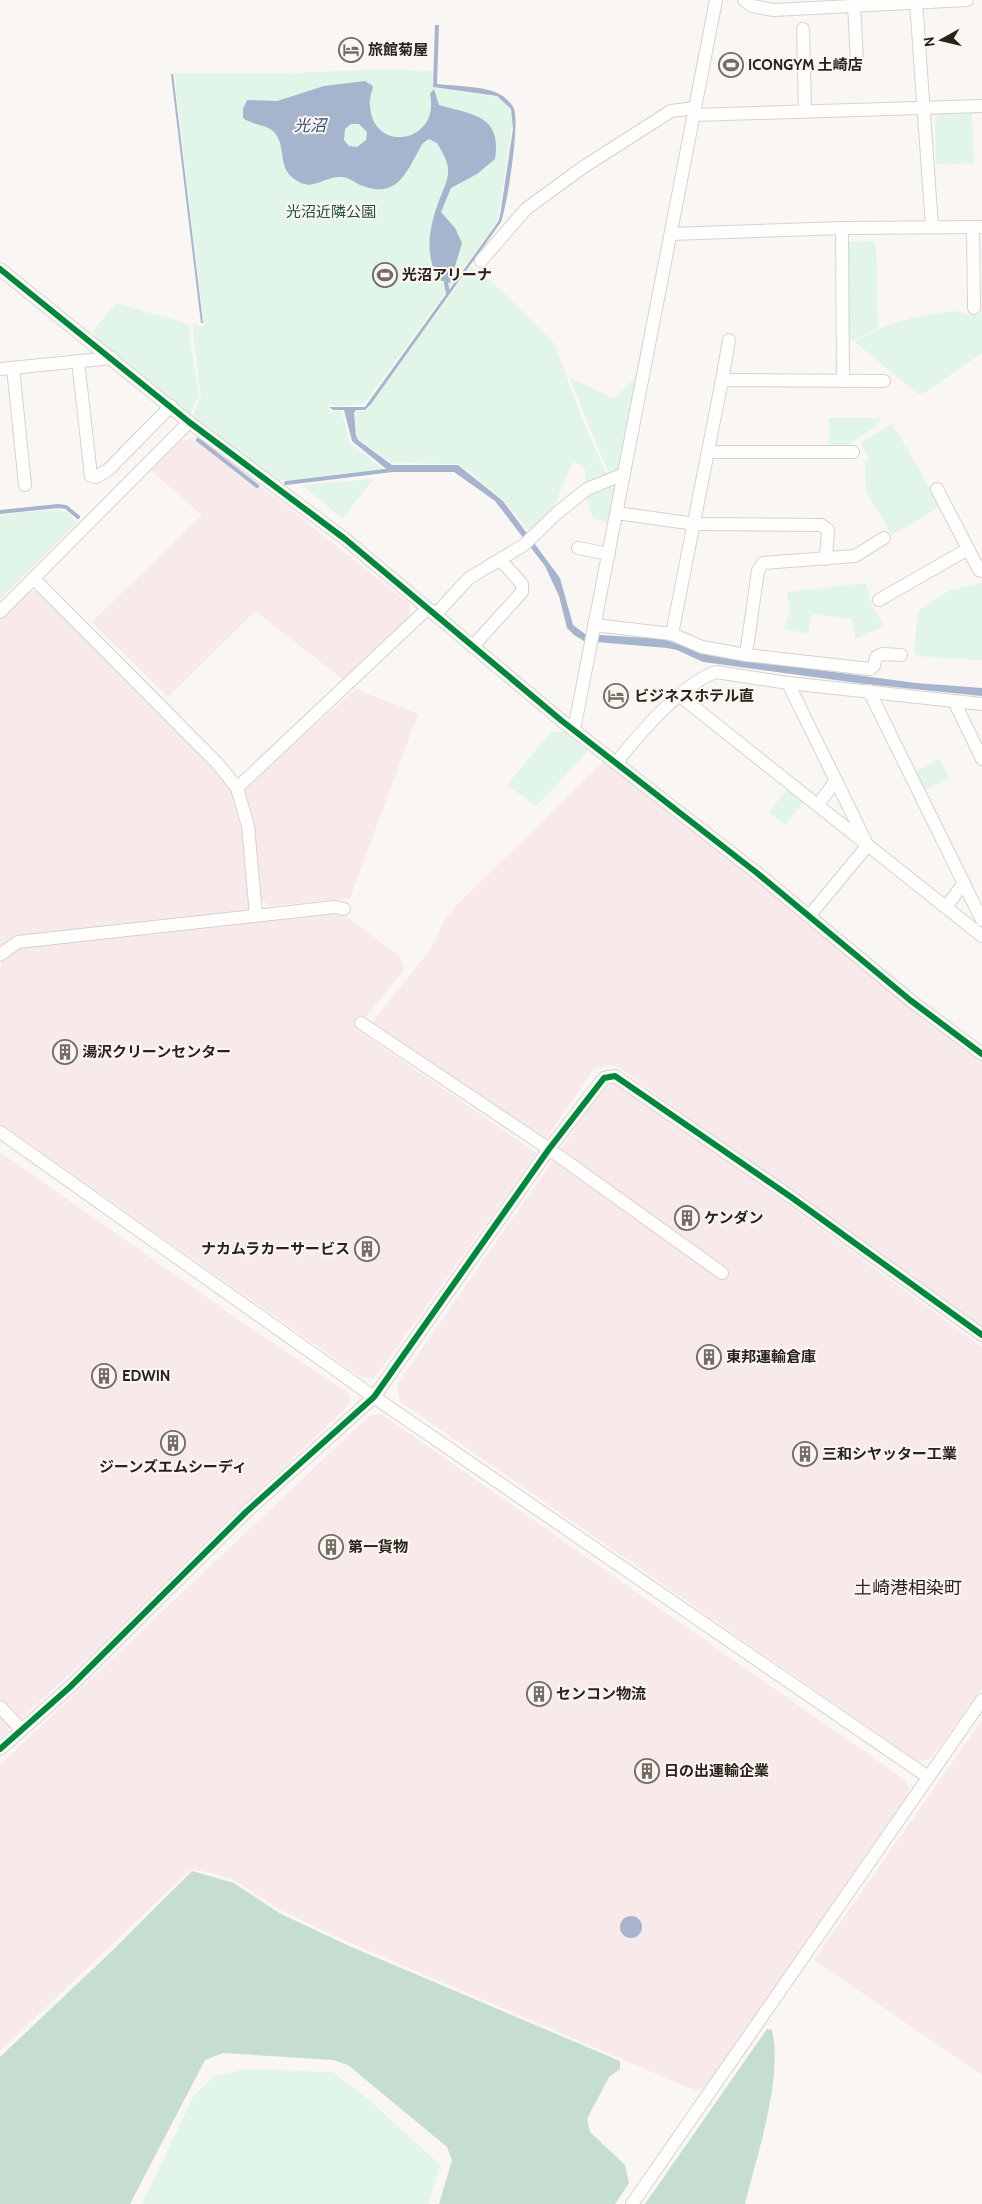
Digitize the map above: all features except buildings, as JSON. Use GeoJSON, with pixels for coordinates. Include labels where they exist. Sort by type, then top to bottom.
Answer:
{"type":"FeatureCollection","features":[{"type":"Feature","properties":{"kind":"street"},"geometry":{"type":"LineString","coordinates":[[574,730],[716,0]]}},
{"type":"Feature","properties":{"kind":"street"},"geometry":{"type":"LineString","coordinates":[[744,0],[752,6],[774,10],[967,0]]}},
{"type":"Feature","properties":{"kind":"street"},"geometry":{"type":"LineString","coordinates":[[916,2],[932,227]]}},
{"type":"Feature","properties":{"kind":"street"},"geometry":{"type":"LineString","coordinates":[[854,6],[857,61]]}},
{"type":"Feature","properties":{"kind":"street"},"geometry":{"type":"LineString","coordinates":[[803,29],[805,112]]}},
{"type":"Feature","properties":{"kind":"street"},"geometry":{"type":"LineString","coordinates":[[481,261],[526,209],[582,168],[672,111],[805,112],[982,106]]}},
{"type":"Feature","properties":{"kind":"street"},"geometry":{"type":"LineString","coordinates":[[671,234],[842,228],[977,227],[974,308]]}},
{"type":"Feature","properties":{"kind":"street"},"geometry":{"type":"LineString","coordinates":[[842,228],[843,381]]}},
{"type":"Feature","properties":{"kind":"street"},"geometry":{"type":"LineString","coordinates":[[0,269],[189,422],[345,540],[574,730],[810,915],[910,1000],[982,1054]]}},
{"type":"Feature","properties":{"kind":"street"},"geometry":{"type":"LineString","coordinates":[[672,634],[709,452],[729,340]]}},
{"type":"Feature","properties":{"kind":"street"},"geometry":{"type":"LineString","coordinates":[[0,369],[112,358]]}},
{"type":"Feature","properties":{"kind":"street"},"geometry":{"type":"LineString","coordinates":[[78,361],[91,476],[96,477],[108,470],[171,406]]}},
{"type":"Feature","properties":{"kind":"street"},"geometry":{"type":"LineString","coordinates":[[13,368],[25,485]]}},
{"type":"Feature","properties":{"kind":"street"},"geometry":{"type":"LineString","coordinates":[[722,380],[884,382]]}},
{"type":"Feature","properties":{"kind":"street"},"geometry":{"type":"LineString","coordinates":[[0,612],[189,422]]}},
{"type":"Feature","properties":{"kind":"street"},"geometry":{"type":"LineString","coordinates":[[709,452],[853,452]]}},
{"type":"Feature","properties":{"kind":"street"},"geometry":{"type":"LineString","coordinates":[[237,788],[469,578],[530,540],[556,514],[587,489],[624,474]]}},
{"type":"Feature","properties":{"kind":"street"},"geometry":{"type":"LineString","coordinates":[[937,489],[979,570],[982,571]]}},
{"type":"Feature","properties":{"kind":"street"},"geometry":{"type":"LineString","coordinates":[[617,513],[695,524],[821,525],[828,530],[826,559]]}},
{"type":"Feature","properties":{"kind":"street"},"geometry":{"type":"LineString","coordinates":[[746,655],[758,570],[763,563],[855,556],[884,538]]}},
{"type":"Feature","properties":{"kind":"street"},"geometry":{"type":"LineString","coordinates":[[578,548],[609,554]]}},
{"type":"Feature","properties":{"kind":"street"},"geometry":{"type":"LineString","coordinates":[[880,600],[968,548]]}},
{"type":"Feature","properties":{"kind":"street"},"geometry":{"type":"LineString","coordinates":[[472,646],[522,592],[522,584],[504,564]]}},
{"type":"Feature","properties":{"kind":"street"},"geometry":{"type":"LineString","coordinates":[[33,578],[218,764],[237,788],[248,826],[256,916]]}},
{"type":"Feature","properties":{"kind":"street"},"geometry":{"type":"LineString","coordinates":[[592,632],[672,634],[702,647],[746,655],[870,669],[874,666],[876,657],[882,654],[901,655]]}},
{"type":"Feature","properties":{"kind":"street"},"geometry":{"type":"LineString","coordinates":[[616,763],[638,736],[680,696],[706,676],[716,672],[788,683],[982,704]]}},
{"type":"Feature","properties":{"kind":"street"},"geometry":{"type":"LineString","coordinates":[[788,683],[868,845]]}},
{"type":"Feature","properties":{"kind":"street"},"geometry":{"type":"LineString","coordinates":[[869,691],[982,920]]}},
{"type":"Feature","properties":{"kind":"street"},"geometry":{"type":"LineString","coordinates":[[680,696],[982,936]]}},
{"type":"Feature","properties":{"kind":"street"},"geometry":{"type":"LineString","coordinates":[[954,701],[982,759]]}},
{"type":"Feature","properties":{"kind":"street"},"geometry":{"type":"LineString","coordinates":[[818,805],[836,780]]}},
{"type":"Feature","properties":{"kind":"street"},"geometry":{"type":"LineString","coordinates":[[810,915],[868,845]]}},
{"type":"Feature","properties":{"kind":"street"},"geometry":{"type":"LineString","coordinates":[[946,907],[964,884]]}},
{"type":"Feature","properties":{"kind":"street"},"geometry":{"type":"LineString","coordinates":[[0,955],[18,942],[335,907],[344,909]]}},
{"type":"Feature","properties":{"kind":"street"},"geometry":{"type":"LineString","coordinates":[[361,1023],[549,1150],[722,1273]]}},
{"type":"Feature","properties":{"kind":"street"},"geometry":{"type":"LineString","coordinates":[[0,1749],[70,1688],[246,1512],[374,1396],[549,1150],[604,1078],[615,1076],[791,1197],[982,1335]]}},
{"type":"Feature","properties":{"kind":"street"},"geometry":{"type":"LineString","coordinates":[[0,1132],[374,1396],[928,1777]]}},
{"type":"Feature","properties":{"kind":"street"},"geometry":{"type":"LineString","coordinates":[[632,2204],[982,1700]]}},
{"type":"Feature","properties":{"kind":"street"},"geometry":{"type":"LineString","coordinates":[[0,1707],[21,1729]]}},
{"type":"Feature","properties":{"kind":"shaded area"},"geometry":{"type":"Polygon","coordinates":[[[198,436],[410,604],[408,622],[345,681],[255,611],[168,697],[92,622],[202,515],[149,469],[180,442],[198,436]]]}},
{"type":"Feature","properties":{"kind":"shaded area"},"geometry":{"type":"Polygon","coordinates":[[[39,592],[217,770],[231,793],[242,831],[251,902],[247,910],[19,936],[9,940],[0,948],[0,619],[25,593],[39,592]]]}},
{"type":"Feature","properties":{"kind":"shaded area"},"geometry":{"type":"Polygon","coordinates":[[[356,689],[418,714],[350,898],[269,906],[261,899],[254,832],[243,794],[244,787],[356,689]]]}},
{"type":"Feature","properties":{"kind":"shaded area"},"geometry":{"type":"Polygon","coordinates":[[[603,762],[823,932],[982,1061],[982,1330],[621,1069],[611,1065],[594,1069],[544,1141],[372,1023],[432,947],[445,919],[458,904],[603,762]]]}},
{"type":"Feature","properties":{"kind":"shaded area"},"geometry":{"type":"Polygon","coordinates":[[[334,912],[344,914],[400,957],[404,965],[403,971],[356,1029],[537,1153],[374,1378],[361,1377],[0,1123],[0,965],[17,948],[334,912]]]}},
{"type":"Feature","properties":{"kind":"shaded area"},"geometry":{"type":"Polygon","coordinates":[[[615,1081],[712,1149],[982,1347],[982,1688],[931,1758],[918,1762],[401,1402],[398,1396],[398,1383],[602,1090],[615,1081]]]}},
{"type":"Feature","properties":{"kind":"shaded area"},"geometry":{"type":"Polygon","coordinates":[[[0,1152],[242,1322],[347,1392],[351,1403],[211,1535],[97,1649],[0,1738],[0,1152]]]}},
{"type":"Feature","properties":{"kind":"shaded area"},"geometry":{"type":"Polygon","coordinates":[[[376,1414],[383,1415],[905,1780],[909,1788],[907,1796],[708,2083],[701,2089],[694,2090],[337,1937],[280,1910],[233,1879],[195,1869],[190,1870],[0,2051],[0,1765],[368,1417],[376,1414]]]}},
{"type":"Feature","properties":{"kind":"shaded area"},"geometry":{"type":"Polygon","coordinates":[[[982,1720],[982,2075],[814,1960],[982,1720]]]}},
{"type":"Feature","properties":{"kind":"green space","name":"光沼近隣公園"},"geometry":{"type":"Polygon","coordinates":[[[384,69],[433,71],[433,87],[496,97],[504,101],[510,111],[512,123],[498,221],[364,404],[333,406],[330,404],[327,407],[332,411],[341,411],[350,443],[383,469],[274,482],[192,418],[201,397],[193,323],[204,327],[174,73],[291,73],[384,69]]]}},
{"type":"Feature","properties":{"kind":"green space"},"geometry":{"type":"Polygon","coordinates":[[[972,113],[974,163],[936,164],[935,120],[939,114],[972,113]]]}},
{"type":"Feature","properties":{"kind":"green space"},"geometry":{"type":"Polygon","coordinates":[[[874,241],[876,245],[878,328],[853,341],[849,340],[848,242],[874,241]]]}},
{"type":"Feature","properties":{"kind":"green space"},"geometry":{"type":"Polygon","coordinates":[[[471,266],[501,290],[554,343],[584,424],[607,475],[586,484],[585,468],[573,462],[546,520],[530,532],[504,500],[459,464],[392,463],[358,440],[356,411],[366,411],[471,266]]]}},
{"type":"Feature","properties":{"kind":"green space"},"geometry":{"type":"Polygon","coordinates":[[[116,303],[191,325],[189,334],[199,395],[190,415],[96,338],[93,331],[116,303]]]}},
{"type":"Feature","properties":{"kind":"green space"},"geometry":{"type":"Polygon","coordinates":[[[955,311],[967,315],[982,314],[982,353],[924,393],[918,394],[855,342],[890,324],[955,311]]]}},
{"type":"Feature","properties":{"kind":"green space"},"geometry":{"type":"Polygon","coordinates":[[[569,377],[614,399],[636,377],[618,471],[609,474],[569,377]]]}},
{"type":"Feature","properties":{"kind":"green space"},"geometry":{"type":"Polygon","coordinates":[[[829,418],[880,418],[878,425],[842,449],[829,449],[829,418]]]}},
{"type":"Feature","properties":{"kind":"green space"},"geometry":{"type":"Polygon","coordinates":[[[892,424],[941,506],[892,535],[866,491],[865,461],[869,458],[860,443],[892,424]]]}},
{"type":"Feature","properties":{"kind":"green space"},"geometry":{"type":"Polygon","coordinates":[[[374,479],[342,518],[302,485],[374,479]]]}},
{"type":"Feature","properties":{"kind":"green space"},"geometry":{"type":"Polygon","coordinates":[[[616,483],[617,486],[608,522],[593,519],[586,494],[616,483]]]}},
{"type":"Feature","properties":{"kind":"green space"},"geometry":{"type":"Polygon","coordinates":[[[57,509],[69,513],[77,523],[0,599],[0,515],[57,509]]]}},
{"type":"Feature","properties":{"kind":"green space"},"geometry":{"type":"Polygon","coordinates":[[[866,583],[872,606],[884,626],[855,639],[852,619],[812,614],[808,634],[784,629],[790,611],[787,592],[866,583]]]}},
{"type":"Feature","properties":{"kind":"green space"},"geometry":{"type":"Polygon","coordinates":[[[982,583],[982,660],[926,657],[914,654],[918,611],[950,590],[982,583]]]}},
{"type":"Feature","properties":{"kind":"green space"},"geometry":{"type":"Polygon","coordinates":[[[551,732],[565,732],[588,752],[536,806],[507,785],[551,732]]]}},
{"type":"Feature","properties":{"kind":"green space"},"geometry":{"type":"Polygon","coordinates":[[[939,759],[949,778],[923,791],[914,772],[939,759]]]}},
{"type":"Feature","properties":{"kind":"green space"},"geometry":{"type":"Polygon","coordinates":[[[787,789],[803,802],[785,825],[769,812],[787,789]]]}},
{"type":"Feature","properties":{"kind":"green space"},"geometry":{"type":"Polygon","coordinates":[[[192,1871],[234,1883],[279,1913],[347,1945],[620,2061],[620,2069],[609,2077],[587,2119],[590,2132],[625,2165],[629,2183],[615,2204],[439,2204],[452,2160],[447,2147],[348,2065],[333,2060],[223,2053],[205,2060],[130,2204],[0,2204],[0,2057],[113,1950],[192,1871]]]}},
{"type":"Feature","properties":{"kind":"green space"},"geometry":{"type":"Polygon","coordinates":[[[767,2029],[772,2030],[774,2071],[762,2140],[745,2204],[645,2204],[767,2029]]]}},
{"type":"Feature","properties":{"kind":"green space"},"geometry":{"type":"Polygon","coordinates":[[[246,2069],[333,2072],[369,2100],[440,2165],[429,2204],[142,2204],[194,2095],[215,2076],[246,2069]]]}},
{"type":"Feature","properties":{"kind":"water"},"geometry":{"type":"Polygon","coordinates":[[[435,25],[439,25],[437,84],[479,88],[495,92],[507,99],[514,109],[514,147],[504,213],[501,222],[371,404],[365,410],[356,410],[354,413],[358,440],[392,465],[458,465],[503,501],[560,578],[573,625],[585,634],[663,639],[713,656],[916,683],[982,688],[982,696],[865,684],[703,662],[677,650],[667,648],[584,641],[567,628],[559,596],[545,566],[495,501],[454,472],[390,472],[352,441],[344,410],[333,410],[329,407],[365,407],[498,222],[500,216],[513,129],[511,109],[497,96],[433,87],[435,25]]]}},
{"type":"Feature","properties":{"kind":"water"},"geometry":{"type":"Polygon","coordinates":[[[171,74],[173,74],[203,323],[201,323],[171,74]]]}},
{"type":"Feature","properties":{"kind":"water","name":"光沼"},"geometry":{"type":"Polygon","coordinates":[[[365,81],[373,86],[370,102],[374,121],[382,131],[393,136],[405,137],[416,132],[426,123],[431,111],[430,94],[434,89],[439,105],[474,115],[489,125],[494,133],[496,144],[495,159],[477,174],[451,188],[441,212],[455,228],[462,243],[450,283],[439,280],[431,260],[430,239],[433,218],[448,176],[444,155],[437,143],[429,139],[423,143],[401,179],[386,189],[363,186],[343,177],[332,178],[311,185],[300,182],[288,173],[283,161],[280,142],[273,131],[243,118],[243,109],[247,100],[277,101],[324,86],[365,81]],[[351,124],[345,129],[344,140],[349,146],[357,147],[366,140],[367,132],[359,124],[351,124]]]}},
{"type":"Feature","properties":{"kind":"water"},"geometry":{"type":"Polygon","coordinates":[[[631,1916],[639,1919],[642,1927],[639,1935],[631,1938],[623,1935],[620,1927],[623,1919],[631,1916]]]}},
{"type":"Feature","properties":{"kind":"waterway"},"geometry":{"type":"LineString","coordinates":[[446,283],[448,293]]}},
{"type":"Feature","properties":{"kind":"waterway"},"geometry":{"type":"LineString","coordinates":[[198,440],[257,486]]}},
{"type":"Feature","properties":{"kind":"waterway"},"geometry":{"type":"LineString","coordinates":[[286,483],[393,470]]}},
{"type":"Feature","properties":{"kind":"waterway"},"geometry":{"type":"LineString","coordinates":[[0,512],[58,506],[66,507],[78,517]]}},
{"type":"Feature","properties":{"kind":"cycle path"},"geometry":{"type":"LineString","coordinates":[[0,269],[189,422],[345,539],[562,721],[757,873],[910,1000],[982,1054]]}},
{"type":"Feature","properties":{"kind":"cycle path"},"geometry":{"type":"LineString","coordinates":[[0,1749],[70,1687],[246,1512],[374,1397],[549,1149],[604,1078],[615,1076],[791,1197],[982,1335]]}},
{"type":"Feature","properties":{"kind":"place","name":"旅館菊屋"},"geometry":{"type":"Point","coordinates":[351,50]}},
{"type":"Feature","properties":{"kind":"place","name":"ICONGYM 土崎店"},"geometry":{"type":"Point","coordinates":[731,65]}},
{"type":"Feature","properties":{"kind":"place","name":"光沼アリーナ"},"geometry":{"type":"Point","coordinates":[385,275]}},
{"type":"Feature","properties":{"kind":"place","name":"ビジネスホテル直"},"geometry":{"type":"Point","coordinates":[616,696]}},
{"type":"Feature","properties":{"kind":"place","name":"湯沢クリーンセンター"},"geometry":{"type":"Point","coordinates":[65,1052]}},
{"type":"Feature","properties":{"kind":"place","name":"ケンダン"},"geometry":{"type":"Point","coordinates":[687,1218]}},
{"type":"Feature","properties":{"kind":"place","name":"ナカムラカーサービス"},"geometry":{"type":"Point","coordinates":[367,1249]}},
{"type":"Feature","properties":{"kind":"place","name":"東邦運輸倉庫"},"geometry":{"type":"Point","coordinates":[709,1357]}},
{"type":"Feature","properties":{"kind":"place","name":"EDWIN"},"geometry":{"type":"Point","coordinates":[104,1376]}},
{"type":"Feature","properties":{"kind":"place","name":"ジーンズエムシーディ"},"geometry":{"type":"Point","coordinates":[173,1443]}},
{"type":"Feature","properties":{"kind":"place","name":"三和シヤッター工業"},"geometry":{"type":"Point","coordinates":[805,1454]}},
{"type":"Feature","properties":{"kind":"place","name":"第一貨物"},"geometry":{"type":"Point","coordinates":[331,1547]}},
{"type":"Feature","properties":{"kind":"place","name":"センコン物流"},"geometry":{"type":"Point","coordinates":[539,1694]}},
{"type":"Feature","properties":{"kind":"place","name":"日の出運輸企業"},"geometry":{"type":"Point","coordinates":[647,1771]}},
{"type":"Feature","properties":{"kind":"district","name":"土崎港相染町"},"geometry":{"type":"Point","coordinates":[908,1588]}}]}
